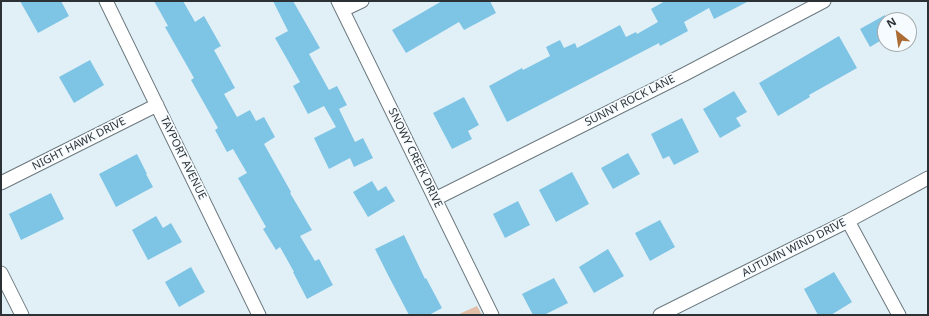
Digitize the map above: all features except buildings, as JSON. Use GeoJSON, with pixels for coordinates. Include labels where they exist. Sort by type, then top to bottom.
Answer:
{"type":"FeatureCollection","features":[{"type":"Feature","properties":{"kind":"street","name":"TAYPORT AVENUE"},"geometry":{"type":"LineString","coordinates":[[106,1],[260,315]]}},
{"type":"Feature","properties":{"kind":"street"},"geometry":{"type":"LineString","coordinates":[[341,6],[362,1]]}},
{"type":"Feature","properties":{"kind":"street","name":"SUNNY ROCK LANE"},"geometry":{"type":"LineString","coordinates":[[436,199],[685,74],[824,1]]}},
{"type":"Feature","properties":{"kind":"street","name":"SNOWY CREEK DRIVE"},"geometry":{"type":"LineString","coordinates":[[341,6],[492,315]]}},
{"type":"Feature","properties":{"kind":"street","name":"NIGHT HAWK DRIVE"},"geometry":{"type":"LineString","coordinates":[[1,183],[157,105]]}},
{"type":"Feature","properties":{"kind":"street","name":"AUTUMN WIND DRIVE"},"geometry":{"type":"LineString","coordinates":[[660,315],[848,221],[928,178]]}},
{"type":"Feature","properties":{"kind":"street"},"geometry":{"type":"LineString","coordinates":[[848,221],[899,315]]}},
{"type":"Feature","properties":{"kind":"street"},"geometry":{"type":"LineString","coordinates":[[1,273],[6,297],[22,315]]}},
{"type":"Feature","properties":{"kind":"shaded area"},"geometry":{"type":"Polygon","coordinates":[[[477,306],[482,315],[457,315],[477,306]]]}}]}
